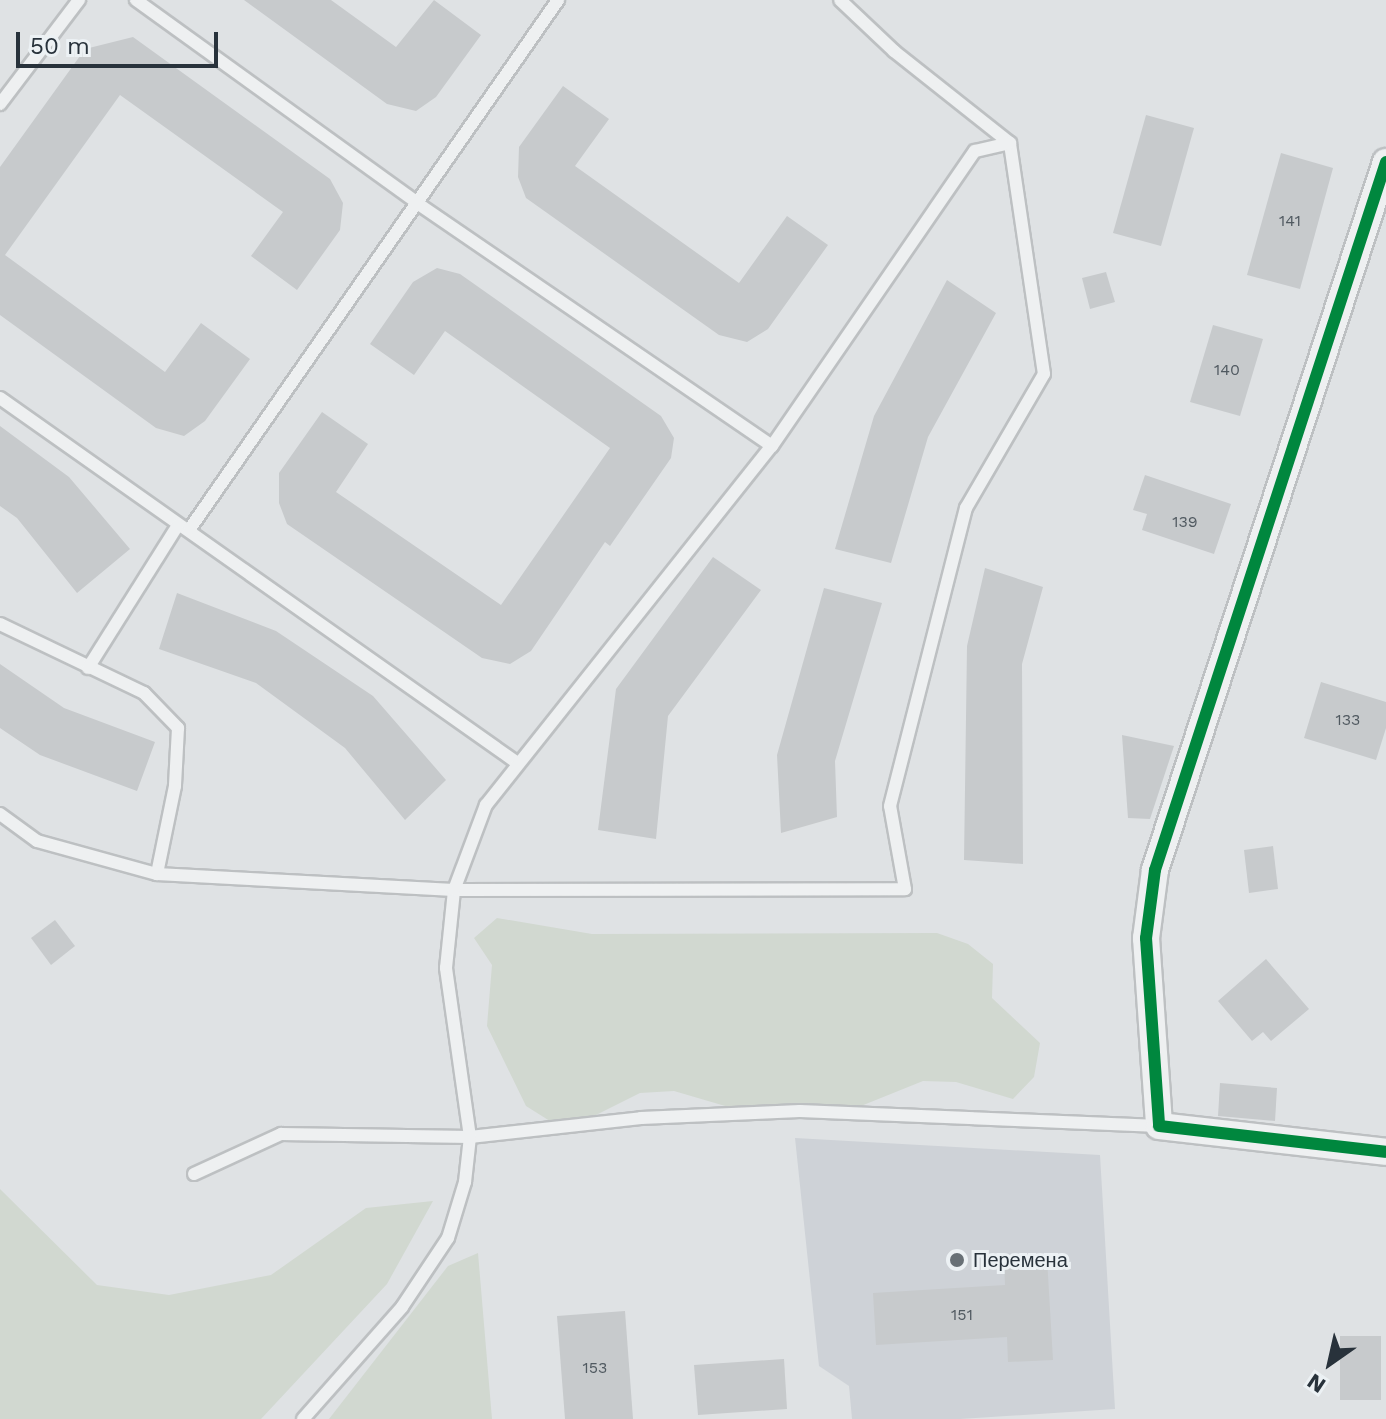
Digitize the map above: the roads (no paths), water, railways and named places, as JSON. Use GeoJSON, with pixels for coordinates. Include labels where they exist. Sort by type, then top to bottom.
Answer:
{"type":"FeatureCollection","features":[{"type":"Feature","properties":{"kind":"street"},"geometry":{"type":"LineString","coordinates":[[1386,162],[1155,870],[1146,938],[1159,1126],[1386,1152]]}},
{"type":"Feature","properties":{"kind":"lane"},"geometry":{"type":"LineString","coordinates":[[0,104],[79,0]]}},
{"type":"Feature","properties":{"kind":"lane"},"geometry":{"type":"LineString","coordinates":[[136,0],[417,203],[772,446]]}},
{"type":"Feature","properties":{"kind":"lane"},"geometry":{"type":"LineString","coordinates":[[88,668],[183,528],[417,203],[558,0]]}},
{"type":"Feature","properties":{"kind":"lane"},"geometry":{"type":"LineString","coordinates":[[0,814],[37,841],[157,874],[454,890],[905,889],[890,806],[966,508],[1044,374],[1010,143],[894,51],[840,0]]}},
{"type":"Feature","properties":{"kind":"lane"},"geometry":{"type":"LineString","coordinates":[[303,1419],[402,1307],[448,1238],[465,1182],[470,1137],[446,968],[454,890],[486,805],[516,762],[772,446],[975,151],[1010,143]]}},
{"type":"Feature","properties":{"kind":"lane"},"geometry":{"type":"LineString","coordinates":[[0,398],[516,762]]}},
{"type":"Feature","properties":{"kind":"lane"},"geometry":{"type":"LineString","coordinates":[[0,624],[144,693],[178,728],[175,786],[157,874]]}},
{"type":"Feature","properties":{"kind":"lane"},"geometry":{"type":"LineString","coordinates":[[194,1174],[281,1134],[470,1137],[641,1118],[800,1111],[1159,1126]]}},
{"type":"Feature","properties":{"kind":"place","name":"Перемена"},"geometry":{"type":"Point","coordinates":[957,1260]}}]}
